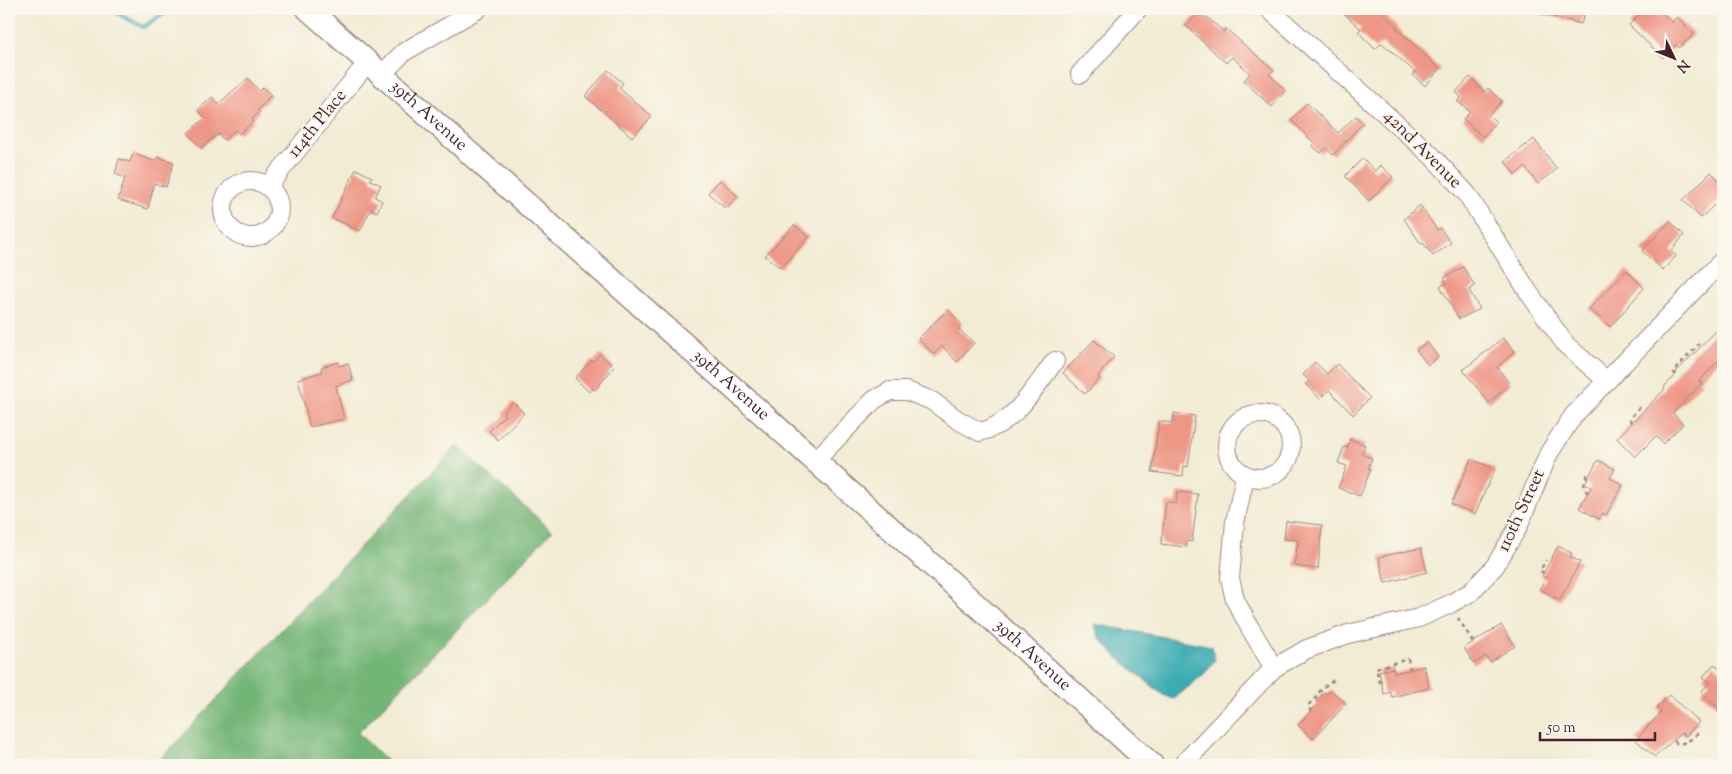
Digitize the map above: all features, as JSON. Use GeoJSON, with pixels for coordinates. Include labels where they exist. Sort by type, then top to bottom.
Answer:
{"type":"FeatureCollection","features":[{"type":"Feature","properties":{"kind":"main road","name":"39th Avenue"},"geometry":{"type":"LineString","coordinates":[[308,9],[815,461],[1152,765]]}},
{"type":"Feature","properties":{"kind":"street","name":"114th Place"},"geometry":{"type":"LineString","coordinates":[[268,186],[375,68],[478,9]]}},
{"type":"Feature","properties":{"kind":"street"},"geometry":{"type":"LineString","coordinates":[[1080,74],[1138,9]]}},
{"type":"Feature","properties":{"kind":"street","name":"42nd Avenue"},"geometry":{"type":"LineString","coordinates":[[1269,9],[1432,156],[1467,194],[1529,293],[1566,345],[1607,381]]}},
{"type":"Feature","properties":{"kind":"street","name":"110th Street"},"geometry":{"type":"LineString","coordinates":[[1182,765],[1274,668],[1307,648],[1348,634],[1420,618],[1471,592],[1495,566],[1517,529],[1549,453],[1573,416],[1723,260]]}},
{"type":"Feature","properties":{"kind":"street"},"geometry":{"type":"LineString","coordinates":[[815,461],[874,400],[890,391],[907,391],[932,401],[958,420],[980,432],[993,429],[1010,418],[1055,361]]}},
{"type":"Feature","properties":{"kind":"street"},"geometry":{"type":"LineString","coordinates":[[1245,476],[1235,522],[1230,578],[1235,600],[1274,668]]}},
{"type":"Feature","properties":{"kind":"path"},"geometry":{"type":"LineString","coordinates":[[1676,375],[1673,372],[1699,344]]}},
{"type":"Feature","properties":{"kind":"path"},"geometry":{"type":"LineString","coordinates":[[1632,423],[1630,418],[1640,406]]}},
{"type":"Feature","properties":{"kind":"path"},"geometry":{"type":"LineString","coordinates":[[1588,494],[1585,491],[1584,483],[1589,472]]}},
{"type":"Feature","properties":{"kind":"path"},"geometry":{"type":"LineString","coordinates":[[1544,573],[1540,572],[1546,560]]}},
{"type":"Feature","properties":{"kind":"path"},"geometry":{"type":"LineString","coordinates":[[1450,604],[1473,642]]}},
{"type":"Feature","properties":{"kind":"path"},"geometry":{"type":"LineString","coordinates":[[1380,683],[1376,668],[1408,659],[1410,669]]}},
{"type":"Feature","properties":{"kind":"path"},"geometry":{"type":"LineString","coordinates":[[1311,712],[1308,704],[1315,699],[1322,688],[1337,678]]}},
{"type":"Feature","properties":{"kind":"path"},"geometry":{"type":"LineString","coordinates":[[1674,741],[1678,744],[1682,743],[1699,732]]}},
{"type":"Feature","properties":{"kind":"green space"},"geometry":{"type":"Polygon","coordinates":[[[457,446],[552,531],[358,733],[391,765],[155,765],[316,593],[457,446]]]}},
{"type":"Feature","properties":{"kind":"water"},"geometry":{"type":"Polygon","coordinates":[[[1094,624],[1212,646],[1215,660],[1204,674],[1174,699],[1163,695],[1116,656],[1100,639],[1094,624]]]}},
{"type":"Feature","properties":{"kind":"building"},"geometry":{"type":"Polygon","coordinates":[[[1339,9],[1379,9],[1396,28],[1440,69],[1425,86],[1413,75],[1415,72],[1382,43],[1375,49],[1358,32],[1361,29],[1339,9]]]}},
{"type":"Feature","properties":{"kind":"building"},"geometry":{"type":"Polygon","coordinates":[[[1538,9],[1586,9],[1581,24],[1537,13],[1538,9]]]}},
{"type":"Feature","properties":{"kind":"building"},"geometry":{"type":"Polygon","coordinates":[[[1645,9],[1658,9],[1672,22],[1677,17],[1694,34],[1679,48],[1676,45],[1663,58],[1629,25],[1645,9]]]}},
{"type":"Feature","properties":{"kind":"building"},"geometry":{"type":"Polygon","coordinates":[[[1200,11],[1224,32],[1226,29],[1274,70],[1269,74],[1286,91],[1272,107],[1244,81],[1250,73],[1232,57],[1226,63],[1186,26],[1200,11]]]}},
{"type":"Feature","properties":{"kind":"building"},"geometry":{"type":"Polygon","coordinates":[[[608,70],[623,83],[619,88],[652,117],[632,137],[585,96],[608,70]]]}},
{"type":"Feature","properties":{"kind":"building"},"geometry":{"type":"Polygon","coordinates":[[[1470,77],[1484,92],[1488,88],[1502,101],[1489,115],[1496,122],[1483,137],[1463,119],[1470,112],[1457,101],[1461,98],[1456,92],[1470,77]]]}},
{"type":"Feature","properties":{"kind":"building"},"geometry":{"type":"Polygon","coordinates":[[[248,78],[259,91],[263,87],[271,96],[257,110],[260,112],[252,119],[254,121],[239,134],[235,130],[224,140],[218,134],[201,148],[188,133],[205,118],[198,110],[212,97],[218,104],[248,78]]]}},
{"type":"Feature","properties":{"kind":"building"},"geometry":{"type":"Polygon","coordinates":[[[1307,103],[1338,133],[1356,116],[1363,123],[1333,155],[1326,148],[1321,153],[1312,146],[1314,143],[1291,120],[1307,103]]]}},
{"type":"Feature","properties":{"kind":"building"},"geometry":{"type":"Polygon","coordinates":[[[1534,139],[1557,169],[1538,184],[1525,167],[1515,175],[1505,161],[1534,139]]]}},
{"type":"Feature","properties":{"kind":"building"},"geometry":{"type":"Polygon","coordinates":[[[133,154],[155,161],[157,157],[174,162],[166,187],[154,183],[148,209],[118,200],[125,178],[115,174],[119,159],[130,162],[133,154]]]}},
{"type":"Feature","properties":{"kind":"building"},"geometry":{"type":"Polygon","coordinates":[[[1363,158],[1375,171],[1380,165],[1393,177],[1369,201],[1345,176],[1363,158]]]}},
{"type":"Feature","properties":{"kind":"building"},"geometry":{"type":"Polygon","coordinates":[[[356,169],[372,177],[370,180],[381,185],[375,197],[382,201],[377,212],[371,209],[360,231],[332,218],[356,169]]]}},
{"type":"Feature","properties":{"kind":"building"},"geometry":{"type":"Polygon","coordinates":[[[1711,172],[1723,184],[1723,196],[1701,218],[1683,200],[1711,172]]]}},
{"type":"Feature","properties":{"kind":"building"},"geometry":{"type":"Polygon","coordinates":[[[720,180],[738,196],[726,209],[708,193],[720,180]]]}},
{"type":"Feature","properties":{"kind":"building"},"geometry":{"type":"Polygon","coordinates":[[[1420,205],[1437,230],[1440,228],[1451,243],[1433,256],[1423,243],[1421,244],[1404,219],[1420,205]]]}},
{"type":"Feature","properties":{"kind":"building"},"geometry":{"type":"Polygon","coordinates":[[[1670,221],[1684,235],[1671,251],[1676,256],[1663,270],[1642,251],[1670,221]]]}},
{"type":"Feature","properties":{"kind":"building"},"geometry":{"type":"Polygon","coordinates":[[[794,225],[809,237],[781,268],[765,256],[794,225]]]}},
{"type":"Feature","properties":{"kind":"building"},"geometry":{"type":"Polygon","coordinates":[[[1463,267],[1475,286],[1469,290],[1480,309],[1459,319],[1440,286],[1447,283],[1444,278],[1463,267]]]}},
{"type":"Feature","properties":{"kind":"building"},"geometry":{"type":"Polygon","coordinates":[[[1627,270],[1644,288],[1610,327],[1589,309],[1627,270]]]}},
{"type":"Feature","properties":{"kind":"building"},"geometry":{"type":"Polygon","coordinates":[[[948,309],[962,325],[958,329],[974,343],[957,362],[942,346],[934,354],[918,339],[948,309]]]}},
{"type":"Feature","properties":{"kind":"building"},"geometry":{"type":"Polygon","coordinates":[[[1723,324],[1723,356],[1699,381],[1702,383],[1673,413],[1683,424],[1663,444],[1656,436],[1635,457],[1617,438],[1665,389],[1664,387],[1676,372],[1723,324]]]}},
{"type":"Feature","properties":{"kind":"building"},"geometry":{"type":"Polygon","coordinates":[[[1503,338],[1515,351],[1497,367],[1510,384],[1489,403],[1463,370],[1503,338]]]}},
{"type":"Feature","properties":{"kind":"building"},"geometry":{"type":"Polygon","coordinates":[[[1094,340],[1114,357],[1098,376],[1100,378],[1085,394],[1063,373],[1094,340]]]}},
{"type":"Feature","properties":{"kind":"building"},"geometry":{"type":"Polygon","coordinates":[[[1427,342],[1438,357],[1428,365],[1416,350],[1427,342]]]}},
{"type":"Feature","properties":{"kind":"building"},"geometry":{"type":"Polygon","coordinates":[[[600,354],[614,367],[595,390],[593,388],[589,392],[575,378],[600,354]]]}},
{"type":"Feature","properties":{"kind":"building"},"geometry":{"type":"Polygon","coordinates":[[[338,362],[339,366],[348,363],[353,380],[336,386],[344,419],[310,427],[298,379],[322,372],[321,367],[338,362]]]}},
{"type":"Feature","properties":{"kind":"building"},"geometry":{"type":"Polygon","coordinates":[[[1315,362],[1327,374],[1337,364],[1370,398],[1353,415],[1329,390],[1320,399],[1305,384],[1309,381],[1303,375],[1315,362]]]}},
{"type":"Feature","properties":{"kind":"building"},"geometry":{"type":"Polygon","coordinates":[[[513,402],[524,413],[498,440],[489,431],[505,415],[503,413],[513,402]]]}},
{"type":"Feature","properties":{"kind":"building"},"geometry":{"type":"Polygon","coordinates":[[[1174,413],[1195,416],[1188,467],[1184,466],[1183,476],[1152,472],[1159,421],[1173,423],[1174,413]]]}},
{"type":"Feature","properties":{"kind":"building"},"geometry":{"type":"Polygon","coordinates":[[[1350,439],[1365,445],[1361,454],[1372,458],[1368,468],[1371,469],[1360,496],[1338,488],[1347,466],[1338,463],[1344,447],[1347,448],[1350,439]]]}},
{"type":"Feature","properties":{"kind":"building"},"geometry":{"type":"Polygon","coordinates":[[[1471,459],[1495,469],[1475,514],[1451,504],[1471,459]]]}},
{"type":"Feature","properties":{"kind":"building"},"geometry":{"type":"Polygon","coordinates":[[[1598,460],[1615,469],[1610,478],[1623,485],[1606,515],[1603,513],[1599,519],[1579,508],[1591,487],[1585,483],[1598,460]]]}},
{"type":"Feature","properties":{"kind":"building"},"geometry":{"type":"Polygon","coordinates":[[[1177,492],[1198,494],[1192,542],[1187,541],[1186,547],[1161,544],[1166,502],[1176,503],[1177,492]]]}},
{"type":"Feature","properties":{"kind":"building"},"geometry":{"type":"Polygon","coordinates":[[[1286,521],[1322,525],[1318,569],[1294,566],[1298,540],[1284,539],[1286,521]]]}},
{"type":"Feature","properties":{"kind":"building"},"geometry":{"type":"Polygon","coordinates":[[[1558,546],[1572,553],[1570,557],[1580,562],[1560,600],[1539,589],[1546,578],[1542,576],[1558,546]]]}},
{"type":"Feature","properties":{"kind":"building"},"geometry":{"type":"Polygon","coordinates":[[[1421,548],[1427,572],[1385,583],[1379,557],[1421,548]]]}},
{"type":"Feature","properties":{"kind":"building"},"geometry":{"type":"Polygon","coordinates":[[[1501,625],[1515,646],[1490,662],[1486,656],[1474,664],[1464,648],[1501,625]]]}},
{"type":"Feature","properties":{"kind":"building"},"geometry":{"type":"Polygon","coordinates":[[[1714,664],[1721,670],[1723,667],[1723,700],[1717,707],[1701,692],[1710,682],[1703,677],[1714,664]]]}},
{"type":"Feature","properties":{"kind":"building"},"geometry":{"type":"Polygon","coordinates":[[[1424,666],[1429,688],[1392,697],[1391,692],[1384,694],[1379,671],[1393,668],[1395,673],[1424,666]]]}},
{"type":"Feature","properties":{"kind":"building"},"geometry":{"type":"Polygon","coordinates":[[[1331,690],[1346,704],[1313,739],[1298,725],[1318,704],[1316,701],[1325,692],[1327,694],[1331,690]]]}},
{"type":"Feature","properties":{"kind":"building"},"geometry":{"type":"Polygon","coordinates":[[[1669,695],[1699,722],[1686,736],[1681,733],[1655,757],[1636,740],[1661,712],[1657,708],[1669,695]]]}},
{"type":"Feature","properties":{"kind":"waterway"},"geometry":{"type":"LineString","coordinates":[[110,9],[143,27],[172,9]]}}]}
